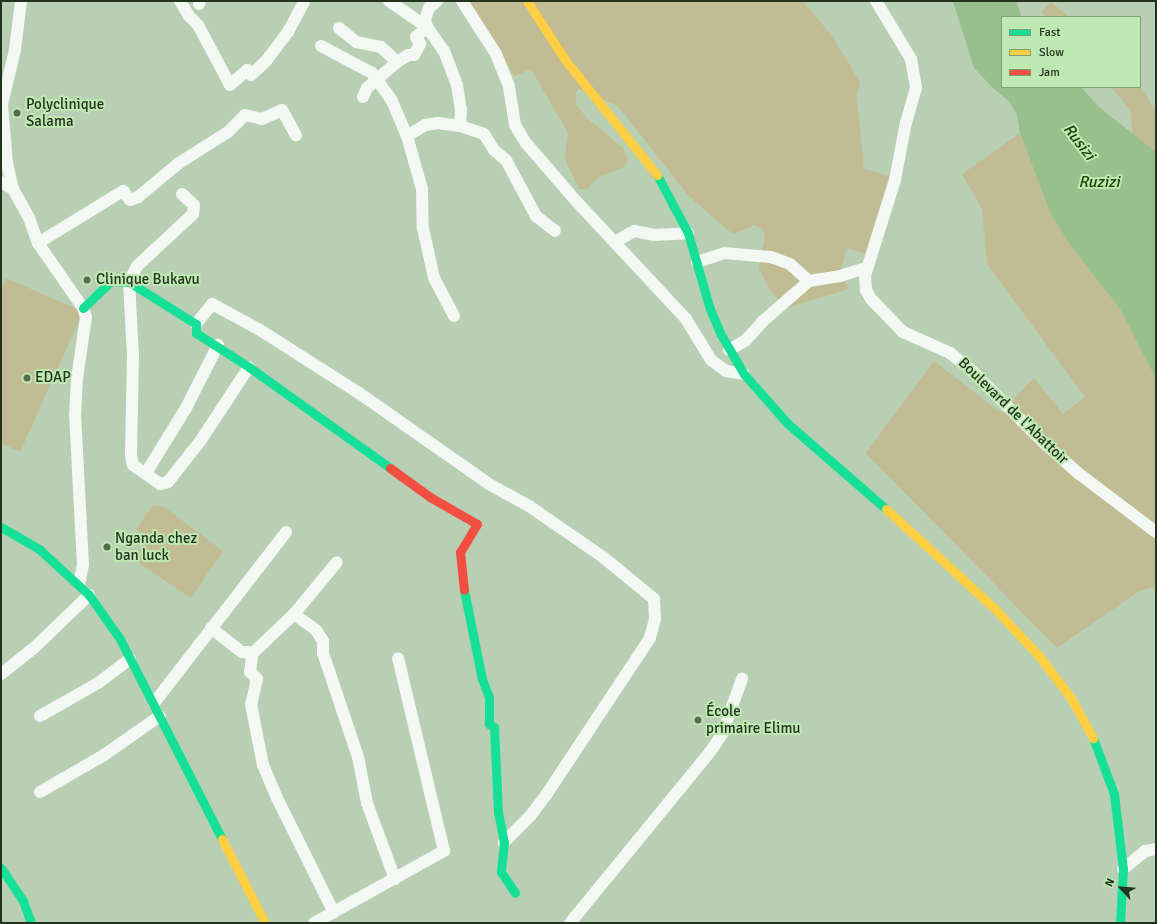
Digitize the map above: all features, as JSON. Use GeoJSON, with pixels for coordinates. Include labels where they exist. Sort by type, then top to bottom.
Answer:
{"type":"FeatureCollection","features":[{"type":"Feature","properties":{"kind":"street"},"geometry":{"type":"LineString","coordinates":[[21,1],[15,50],[2,106],[7,163],[13,189],[29,218],[38,243],[83,308],[86,326],[77,379],[75,413],[83,565],[79,584]]}},
{"type":"Feature","properties":{"kind":"street"},"geometry":{"type":"LineString","coordinates":[[180,1],[189,16],[198,25],[230,85],[247,70],[251,75],[266,61],[288,32],[304,2]]}},
{"type":"Feature","properties":{"kind":"street"},"geometry":{"type":"LineString","coordinates":[[389,1],[427,27],[444,50],[451,68],[461,109],[460,126]]}},
{"type":"Feature","properties":{"kind":"street"},"geometry":{"type":"LineString","coordinates":[[462,1],[496,54],[509,87],[515,125],[526,143],[686,319],[711,360],[726,370],[744,374]]}},
{"type":"Feature","properties":{"kind":"street"},"geometry":{"type":"LineString","coordinates":[[527,1],[566,61],[657,175],[688,233],[710,309],[729,350],[744,374],[787,423],[958,573],[1039,656],[1071,698],[1093,738],[1114,794],[1123,869],[1120,923]]}},
{"type":"Feature","properties":{"kind":"street","name":"Boulevard de l'Abattoir"},"geometry":{"type":"LineString","coordinates":[[876,1],[911,59],[916,88],[906,122],[895,180],[867,268],[866,290],[871,299],[903,332],[950,353],[970,368],[1043,442],[1078,473],[1156,532]]}},
{"type":"Feature","properties":{"kind":"street"},"geometry":{"type":"LineString","coordinates":[[427,27],[425,20],[430,3]]}},
{"type":"Feature","properties":{"kind":"street"},"geometry":{"type":"LineString","coordinates":[[363,97],[367,88],[397,62],[408,54],[414,55],[420,44],[416,37],[427,27]]}},
{"type":"Feature","properties":{"kind":"street"},"geometry":{"type":"LineString","coordinates":[[339,28],[356,42],[381,47],[397,62]]}},
{"type":"Feature","properties":{"kind":"street"},"geometry":{"type":"LineString","coordinates":[[321,46],[372,73],[392,101],[407,136],[422,189],[425,242],[434,278],[454,316]]}},
{"type":"Feature","properties":{"kind":"street"},"geometry":{"type":"LineString","coordinates":[[38,243],[123,192],[130,200],[138,197],[179,163],[228,132],[245,115],[262,118],[282,110],[296,135]]}},
{"type":"Feature","properties":{"kind":"street"},"geometry":{"type":"LineString","coordinates":[[407,136],[425,125],[446,123],[460,126],[486,136],[494,150],[506,160],[533,211],[555,231]]}},
{"type":"Feature","properties":{"kind":"street"},"geometry":{"type":"LineString","coordinates":[[1,182],[13,189]]}},
{"type":"Feature","properties":{"kind":"street"},"geometry":{"type":"LineString","coordinates":[[182,194],[194,205],[193,214],[137,266],[129,282],[133,357],[131,455],[133,466],[146,473],[160,484],[168,482],[201,440],[249,367]]}},
{"type":"Feature","properties":{"kind":"street"},"geometry":{"type":"LineString","coordinates":[[615,242],[634,231],[655,235],[688,233]]}},
{"type":"Feature","properties":{"kind":"street"},"geometry":{"type":"LineString","coordinates":[[697,262],[724,253],[771,257],[790,264],[809,281]]}},
{"type":"Feature","properties":{"kind":"street"},"geometry":{"type":"LineString","coordinates":[[729,350],[746,340],[762,322],[809,281],[840,276],[867,268]]}},
{"type":"Feature","properties":{"kind":"street"},"geometry":{"type":"LineString","coordinates":[[83,308],[110,281],[129,282],[196,324]]}},
{"type":"Feature","properties":{"kind":"street"},"geometry":{"type":"LineString","coordinates":[[504,842],[530,816],[546,796],[650,638],[655,619],[654,599],[603,557],[529,506],[489,484],[358,393],[260,330],[212,304],[196,324],[196,333],[218,345],[430,497],[477,524],[460,552],[460,568],[482,679],[489,697],[498,812],[504,842],[501,872],[515,893]]}},
{"type":"Feature","properties":{"kind":"street"},"geometry":{"type":"LineString","coordinates":[[146,473],[186,408],[218,345]]}},
{"type":"Feature","properties":{"kind":"street"},"geometry":{"type":"LineString","coordinates":[[1,526],[39,549],[79,584],[89,595],[130,659],[154,703],[265,923]]}},
{"type":"Feature","properties":{"kind":"street"},"geometry":{"type":"LineString","coordinates":[[154,703],[286,532]]}},
{"type":"Feature","properties":{"kind":"street"},"geometry":{"type":"LineString","coordinates":[[211,628],[242,652],[254,652],[294,614],[337,562]]}},
{"type":"Feature","properties":{"kind":"street"},"geometry":{"type":"LineString","coordinates":[[1,674],[35,647],[89,595]]}},
{"type":"Feature","properties":{"kind":"street"},"geometry":{"type":"LineString","coordinates":[[294,614],[316,630],[323,641],[323,653],[358,757],[367,802],[395,880]]}},
{"type":"Feature","properties":{"kind":"street"},"geometry":{"type":"LineString","coordinates":[[248,653],[252,658],[250,672],[257,679],[250,704],[263,765],[277,798],[334,913]]}},
{"type":"Feature","properties":{"kind":"street"},"geometry":{"type":"LineString","coordinates":[[314,923],[442,854],[444,846],[398,658]]}},
{"type":"Feature","properties":{"kind":"street"},"geometry":{"type":"LineString","coordinates":[[40,716],[98,683],[130,659]]}},
{"type":"Feature","properties":{"kind":"street"},"geometry":{"type":"LineString","coordinates":[[570,923],[710,752],[722,734],[742,679]]}},
{"type":"Feature","properties":{"kind":"street"},"geometry":{"type":"LineString","coordinates":[[40,792],[104,755],[160,716]]}},
{"type":"Feature","properties":{"kind":"street"},"geometry":{"type":"LineString","coordinates":[[1123,869],[1145,851],[1156,849]]}},
{"type":"Feature","properties":{"kind":"street"},"geometry":{"type":"LineString","coordinates":[[1,868],[22,901],[31,923]]}},
{"type":"Feature","properties":{"kind":"shaded area"},"geometry":{"type":"Polygon","coordinates":[[[466,1],[802,1],[830,33],[860,82],[857,97],[864,169],[889,176],[865,254],[847,248],[840,272],[849,289],[786,308],[768,287],[759,269],[765,237],[763,229],[754,225],[734,234],[726,229],[688,195],[618,106],[579,89],[576,92],[576,105],[588,119],[624,149],[628,162],[622,168],[600,176],[587,189],[579,189],[567,163],[565,154],[568,133],[531,69],[515,76],[466,1]]]}},
{"type":"Feature","properties":{"kind":"shaded area"},"geometry":{"type":"Polygon","coordinates":[[[1051,2],[1068,16],[1046,16],[1041,12],[1051,2]]]}},
{"type":"Feature","properties":{"kind":"shaded area"},"geometry":{"type":"Polygon","coordinates":[[[1112,88],[1141,88],[1156,111],[1156,152],[1133,135],[1130,110],[1112,88]]]}},
{"type":"Feature","properties":{"kind":"shaded area"},"geometry":{"type":"Polygon","coordinates":[[[1020,133],[1051,215],[1071,246],[1120,309],[1156,379],[1156,587],[1141,590],[1057,648],[866,453],[934,361],[1001,413],[1034,378],[1063,414],[1085,397],[987,264],[982,209],[962,174],[1020,133]]]}},
{"type":"Feature","properties":{"kind":"shaded area","name":"EDAP"},"geometry":{"type":"Polygon","coordinates":[[[6,278],[83,312],[20,452],[1,443],[1,289],[6,278]]]}},
{"type":"Feature","properties":{"kind":"shaded area"},"geometry":{"type":"Polygon","coordinates":[[[153,505],[164,507],[223,551],[191,598],[134,560],[129,547],[138,553],[147,538],[136,529],[153,505]]]}},
{"type":"Feature","properties":{"kind":"water","name":"Ruzizi"},"geometry":{"type":"Polygon","coordinates":[[[953,1],[1016,1],[1022,16],[1001,16],[1001,88],[1082,88],[1099,107],[1156,152],[1156,379],[1120,309],[1071,246],[1051,215],[1020,133],[1017,115],[1009,101],[994,89],[974,68],[953,1]]]}},
{"type":"Feature","properties":{"kind":"traffic: fast"},"geometry":{"type":"LineString","coordinates":[[657,175],[688,233],[710,309],[720,333],[744,374],[787,423],[886,509]]}},
{"type":"Feature","properties":{"kind":"traffic: fast"},"geometry":{"type":"LineString","coordinates":[[83,308],[111,281],[129,282],[196,324],[196,333],[249,367],[390,468]]}},
{"type":"Feature","properties":{"kind":"traffic: fast"},"geometry":{"type":"LineString","coordinates":[[1,527],[39,549],[89,595],[120,639],[222,839]]}},
{"type":"Feature","properties":{"kind":"traffic: fast"},"geometry":{"type":"LineString","coordinates":[[464,590],[482,679],[489,697],[489,724],[494,727],[498,812],[504,842],[501,872],[515,893]]}},
{"type":"Feature","properties":{"kind":"traffic: fast"},"geometry":{"type":"LineString","coordinates":[[1093,738],[1114,794],[1123,869],[1120,923]]}},
{"type":"Feature","properties":{"kind":"traffic: fast"},"geometry":{"type":"LineString","coordinates":[[1,868],[23,901],[31,923]]}},
{"type":"Feature","properties":{"kind":"traffic: slow"},"geometry":{"type":"LineString","coordinates":[[527,1],[566,61],[657,175]]}},
{"type":"Feature","properties":{"kind":"traffic: slow"},"geometry":{"type":"LineString","coordinates":[[886,509],[994,608],[1039,656],[1071,698],[1093,738]]}},
{"type":"Feature","properties":{"kind":"traffic: slow"},"geometry":{"type":"LineString","coordinates":[[222,839],[265,923]]}},
{"type":"Feature","properties":{"kind":"traffic: jam"},"geometry":{"type":"LineString","coordinates":[[390,468],[430,497],[477,524],[460,552],[464,590]]}},
{"type":"Feature","properties":{"kind":"place","name":"Polyclinique Salama"},"geometry":{"type":"Point","coordinates":[17,113]}},
{"type":"Feature","properties":{"kind":"place","name":"Clinique Bukavu"},"geometry":{"type":"Point","coordinates":[87,280]}},
{"type":"Feature","properties":{"kind":"place","name":"EDAP"},"geometry":{"type":"Point","coordinates":[27,378]}},
{"type":"Feature","properties":{"kind":"place","name":"Nganda chez ban luck"},"geometry":{"type":"Point","coordinates":[107,547]}},
{"type":"Feature","properties":{"kind":"place","name":"École primaire Elimu"},"geometry":{"type":"Point","coordinates":[698,720]}},
{"type":"Feature","properties":{"kind":"water label","name":"Rusizi"},"geometry":{"type":"Point","coordinates":[1079,142]}}]}
